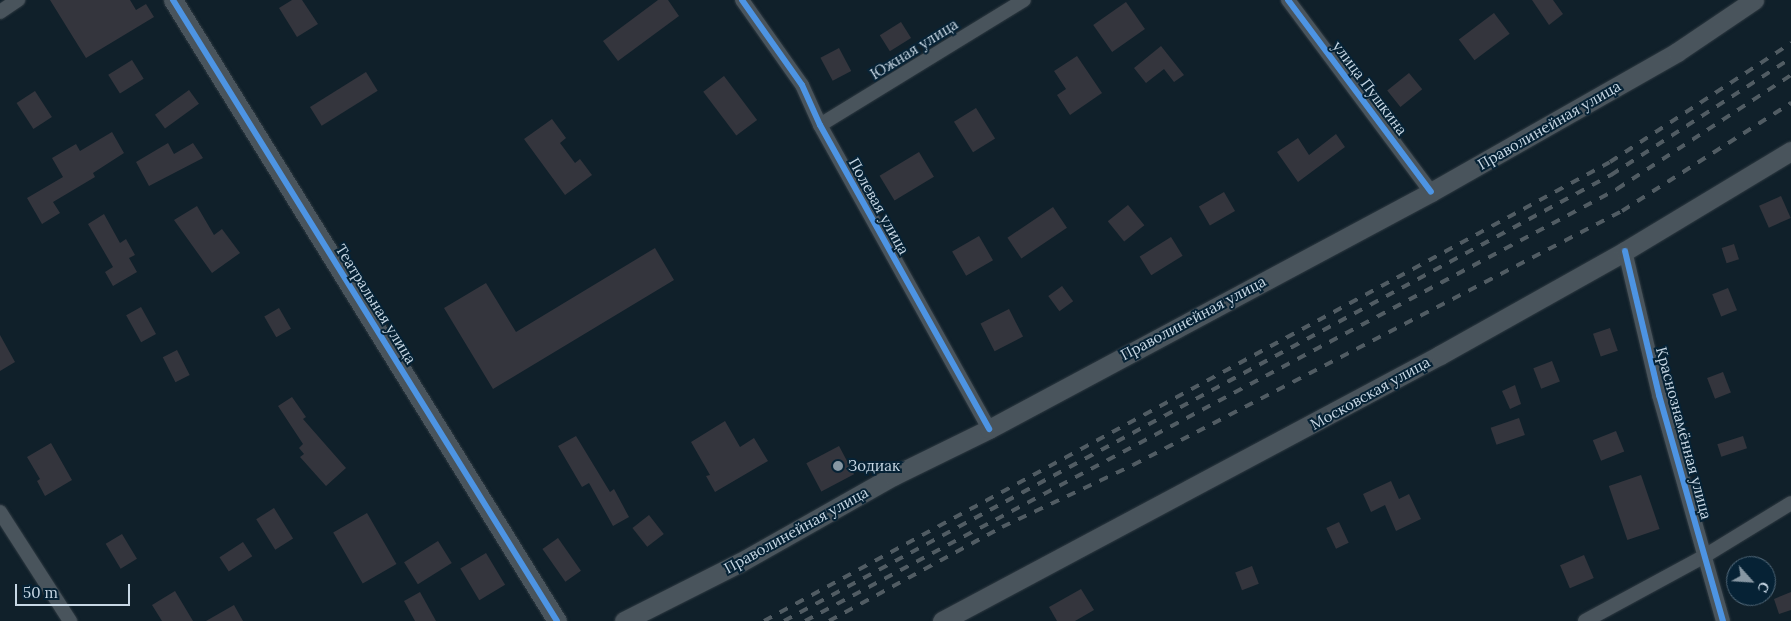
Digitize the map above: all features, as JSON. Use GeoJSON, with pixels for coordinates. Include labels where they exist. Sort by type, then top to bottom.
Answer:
{"type":"FeatureCollection","features":[{"type":"Feature","properties":{"kind":"main road","name":"Театральная улица"},"geometry":{"type":"LineString","coordinates":[[173,0],[557,621]]}},
{"type":"Feature","properties":{"kind":"main road","name":"Праволинейная улица"},"geometry":{"type":"LineString","coordinates":[[624,621],[739,563],[893,476],[989,428],[1431,192],[1678,52],[1754,0]]}},
{"type":"Feature","properties":{"kind":"main road","name":"Московская улица"},"geometry":{"type":"LineString","coordinates":[[942,621],[1326,417],[1625,251],[1791,151]]}},
{"type":"Feature","properties":{"kind":"street"},"geometry":{"type":"LineString","coordinates":[[0,12],[18,0]]}},
{"type":"Feature","properties":{"kind":"street","name":"Полевая улица"},"geometry":{"type":"LineString","coordinates":[[742,0],[802,85],[820,125],[989,428]]}},
{"type":"Feature","properties":{"kind":"street","name":"Южная улица"},"geometry":{"type":"LineString","coordinates":[[820,125],[1024,0]]}},
{"type":"Feature","properties":{"kind":"street","name":"улица Пушкина"},"geometry":{"type":"LineString","coordinates":[[1288,0],[1431,192]]}},
{"type":"Feature","properties":{"kind":"street","name":"Краснознамённая улица"},"geometry":{"type":"LineString","coordinates":[[1625,251],[1659,395],[1703,557],[1723,621]]}},
{"type":"Feature","properties":{"kind":"street"},"geometry":{"type":"LineString","coordinates":[[1585,621],[1703,557],[1791,503]]}},
{"type":"Feature","properties":{"kind":"street"},"geometry":{"type":"LineString","coordinates":[[0,512],[70,621]]}},
{"type":"Feature","properties":{"kind":"building"},"geometry":{"type":"Polygon","coordinates":[[[50,0],[130,0],[136,10],[146,4],[154,17],[86,58],[50,0]]]}},
{"type":"Feature","properties":{"kind":"building"},"geometry":{"type":"Polygon","coordinates":[[[292,0],[302,0],[318,24],[297,37],[279,8],[292,0]]]}},
{"type":"Feature","properties":{"kind":"building"},"geometry":{"type":"Polygon","coordinates":[[[658,0],[668,0],[679,16],[618,61],[603,41],[658,0]]]}},
{"type":"Feature","properties":{"kind":"building"},"geometry":{"type":"Polygon","coordinates":[[[1532,0],[1553,0],[1563,14],[1549,25],[1532,0]]]}},
{"type":"Feature","properties":{"kind":"building"},"geometry":{"type":"Polygon","coordinates":[[[1126,2],[1145,29],[1112,52],[1093,25],[1126,2]]]}},
{"type":"Feature","properties":{"kind":"building"},"geometry":{"type":"Polygon","coordinates":[[[1494,13],[1510,34],[1475,60],[1459,39],[1494,13]]]}},
{"type":"Feature","properties":{"kind":"building"},"geometry":{"type":"Polygon","coordinates":[[[901,22],[911,38],[890,51],[880,35],[901,22]]]}},
{"type":"Feature","properties":{"kind":"building"},"geometry":{"type":"Polygon","coordinates":[[[1161,46],[1184,75],[1174,82],[1164,69],[1146,83],[1134,68],[1161,46]]]}},
{"type":"Feature","properties":{"kind":"building"},"geometry":{"type":"Polygon","coordinates":[[[839,48],[851,71],[833,81],[820,58],[839,48]]]}},
{"type":"Feature","properties":{"kind":"building"},"geometry":{"type":"Polygon","coordinates":[[[1077,56],[1102,93],[1070,115],[1057,95],[1066,89],[1054,71],[1077,56]]]}},
{"type":"Feature","properties":{"kind":"building"},"geometry":{"type":"Polygon","coordinates":[[[132,60],[144,79],[120,93],[108,75],[132,60]]]}},
{"type":"Feature","properties":{"kind":"building"},"geometry":{"type":"Polygon","coordinates":[[[366,72],[378,91],[322,126],[310,107],[366,72]]]}},
{"type":"Feature","properties":{"kind":"building"},"geometry":{"type":"Polygon","coordinates":[[[1409,73],[1422,89],[1400,107],[1387,91],[1409,73]]]}},
{"type":"Feature","properties":{"kind":"building"},"geometry":{"type":"Polygon","coordinates":[[[724,76],[757,120],[736,136],[703,92],[724,76]]]}},
{"type":"Feature","properties":{"kind":"building"},"geometry":{"type":"Polygon","coordinates":[[[189,90],[199,104],[165,128],[155,115],[189,90]]]}},
{"type":"Feature","properties":{"kind":"building"},"geometry":{"type":"Polygon","coordinates":[[[35,91],[52,117],[33,129],[17,103],[35,91]]]}},
{"type":"Feature","properties":{"kind":"building"},"geometry":{"type":"Polygon","coordinates":[[[976,108],[995,139],[973,152],[954,122],[976,108]]]}},
{"type":"Feature","properties":{"kind":"building"},"geometry":{"type":"Polygon","coordinates":[[[552,119],[566,138],[560,143],[575,163],[580,159],[592,175],[565,195],[524,139],[552,119]]]}},
{"type":"Feature","properties":{"kind":"building"},"geometry":{"type":"Polygon","coordinates":[[[112,132],[124,153],[93,173],[95,177],[53,202],[60,213],[42,224],[27,198],[63,177],[52,158],[76,144],[80,151],[112,132]]]}},
{"type":"Feature","properties":{"kind":"building"},"geometry":{"type":"Polygon","coordinates":[[[1336,134],[1345,147],[1298,182],[1277,152],[1298,138],[1309,155],[1336,134]]]}},
{"type":"Feature","properties":{"kind":"building"},"geometry":{"type":"Polygon","coordinates":[[[168,143],[174,154],[193,143],[203,158],[149,186],[136,162],[168,143]]]}},
{"type":"Feature","properties":{"kind":"building"},"geometry":{"type":"Polygon","coordinates":[[[919,152],[934,177],[895,201],[880,176],[919,152]]]}},
{"type":"Feature","properties":{"kind":"building"},"geometry":{"type":"Polygon","coordinates":[[[1224,192],[1235,211],[1210,226],[1199,206],[1224,192]]]}},
{"type":"Feature","properties":{"kind":"building"},"geometry":{"type":"Polygon","coordinates":[[[1781,196],[1791,218],[1769,228],[1759,206],[1781,196]]]}},
{"type":"Feature","properties":{"kind":"building"},"geometry":{"type":"Polygon","coordinates":[[[1128,205],[1144,225],[1124,242],[1108,221],[1128,205]]]}},
{"type":"Feature","properties":{"kind":"building"},"geometry":{"type":"Polygon","coordinates":[[[197,206],[214,235],[222,229],[240,253],[212,273],[174,220],[197,206]]]}},
{"type":"Feature","properties":{"kind":"building"},"geometry":{"type":"Polygon","coordinates":[[[1053,207],[1067,228],[1021,258],[1007,238],[1053,207]]]}},
{"type":"Feature","properties":{"kind":"building"},"geometry":{"type":"Polygon","coordinates":[[[104,214],[120,243],[126,239],[135,255],[129,258],[137,272],[113,286],[105,272],[113,267],[88,224],[104,214]]]}},
{"type":"Feature","properties":{"kind":"building"},"geometry":{"type":"Polygon","coordinates":[[[979,236],[993,260],[966,276],[952,252],[979,236]]]}},
{"type":"Feature","properties":{"kind":"building"},"geometry":{"type":"Polygon","coordinates":[[[1171,237],[1183,256],[1151,275],[1140,257],[1171,237]]]}},
{"type":"Feature","properties":{"kind":"building"},"geometry":{"type":"Polygon","coordinates":[[[1734,244],[1739,259],[1727,263],[1722,248],[1734,244]]]}},
{"type":"Feature","properties":{"kind":"building"},"geometry":{"type":"Polygon","coordinates":[[[655,248],[674,280],[493,389],[444,308],[486,283],[516,332],[655,248]]]}},
{"type":"Feature","properties":{"kind":"building"},"geometry":{"type":"Polygon","coordinates":[[[1062,286],[1073,301],[1059,311],[1048,296],[1062,286]]]}},
{"type":"Feature","properties":{"kind":"building"},"geometry":{"type":"Polygon","coordinates":[[[1728,288],[1737,310],[1721,317],[1712,294],[1728,288]]]}},
{"type":"Feature","properties":{"kind":"building"},"geometry":{"type":"Polygon","coordinates":[[[141,307],[156,334],[141,342],[126,315],[141,307]]]}},
{"type":"Feature","properties":{"kind":"building"},"geometry":{"type":"Polygon","coordinates":[[[279,308],[291,329],[276,337],[264,316],[279,308]]]}},
{"type":"Feature","properties":{"kind":"building"},"geometry":{"type":"Polygon","coordinates":[[[1009,309],[1023,337],[995,351],[980,324],[1009,309]]]}},
{"type":"Feature","properties":{"kind":"building"},"geometry":{"type":"Polygon","coordinates":[[[1610,328],[1618,351],[1601,357],[1593,334],[1610,328]]]}},
{"type":"Feature","properties":{"kind":"building"},"geometry":{"type":"Polygon","coordinates":[[[0,335],[15,362],[0,371],[0,335]]]}},
{"type":"Feature","properties":{"kind":"building"},"geometry":{"type":"Polygon","coordinates":[[[177,350],[190,375],[175,382],[163,357],[177,350]]]}},
{"type":"Feature","properties":{"kind":"building"},"geometry":{"type":"Polygon","coordinates":[[[1552,361],[1560,382],[1541,389],[1533,368],[1552,361]]]}},
{"type":"Feature","properties":{"kind":"building"},"geometry":{"type":"Polygon","coordinates":[[[1723,372],[1731,393],[1715,399],[1707,378],[1723,372]]]}},
{"type":"Feature","properties":{"kind":"building"},"geometry":{"type":"Polygon","coordinates":[[[1515,385],[1521,404],[1510,409],[1502,391],[1515,385]]]}},
{"type":"Feature","properties":{"kind":"building"},"geometry":{"type":"Polygon","coordinates":[[[292,397],[306,417],[303,419],[346,468],[326,486],[300,457],[304,454],[299,448],[303,444],[278,406],[292,397]]]}},
{"type":"Feature","properties":{"kind":"building"},"geometry":{"type":"Polygon","coordinates":[[[1519,418],[1525,435],[1496,445],[1491,428],[1519,418]]]}},
{"type":"Feature","properties":{"kind":"building"},"geometry":{"type":"Polygon","coordinates":[[[725,421],[740,447],[754,438],[768,461],[715,492],[706,476],[710,475],[691,442],[725,421]]]}},
{"type":"Feature","properties":{"kind":"building"},"geometry":{"type":"Polygon","coordinates":[[[1616,431],[1624,451],[1601,461],[1593,440],[1616,431]]]}},
{"type":"Feature","properties":{"kind":"building"},"geometry":{"type":"Polygon","coordinates":[[[576,436],[610,492],[614,489],[629,517],[613,526],[589,483],[582,487],[558,446],[576,436]]]}},
{"type":"Feature","properties":{"kind":"building"},"geometry":{"type":"Polygon","coordinates":[[[1743,436],[1747,448],[1721,457],[1717,444],[1743,436]]]}},
{"type":"Feature","properties":{"kind":"building"},"geometry":{"type":"Polygon","coordinates":[[[51,443],[72,480],[45,496],[37,481],[40,479],[27,457],[51,443]]]}},
{"type":"Feature","properties":{"kind":"building"},"geometry":{"type":"Polygon","coordinates":[[[839,446],[854,474],[821,492],[806,463],[839,446]]]}},
{"type":"Feature","properties":{"kind":"building"},"geometry":{"type":"Polygon","coordinates":[[[1641,475],[1660,529],[1627,540],[1609,486],[1641,475]]]}},
{"type":"Feature","properties":{"kind":"building"},"geometry":{"type":"Polygon","coordinates":[[[1391,481],[1399,499],[1409,494],[1421,519],[1396,531],[1385,505],[1371,512],[1363,494],[1391,481]]]}},
{"type":"Feature","properties":{"kind":"building"},"geometry":{"type":"Polygon","coordinates":[[[274,508],[293,539],[275,550],[256,519],[274,508]]]}},
{"type":"Feature","properties":{"kind":"building"},"geometry":{"type":"Polygon","coordinates":[[[367,513],[397,564],[363,584],[333,532],[367,513]]]}},
{"type":"Feature","properties":{"kind":"building"},"geometry":{"type":"Polygon","coordinates":[[[649,515],[664,534],[647,547],[632,528],[649,515]]]}},
{"type":"Feature","properties":{"kind":"building"},"geometry":{"type":"Polygon","coordinates":[[[1339,522],[1349,543],[1336,549],[1326,528],[1339,522]]]}},
{"type":"Feature","properties":{"kind":"building"},"geometry":{"type":"Polygon","coordinates":[[[122,534],[137,559],[121,569],[106,544],[122,534]]]}},
{"type":"Feature","properties":{"kind":"building"},"geometry":{"type":"Polygon","coordinates":[[[558,538],[581,571],[565,582],[542,549],[558,538]]]}},
{"type":"Feature","properties":{"kind":"building"},"geometry":{"type":"Polygon","coordinates":[[[438,541],[452,563],[418,584],[404,562],[438,541]]]}},
{"type":"Feature","properties":{"kind":"building"},"geometry":{"type":"Polygon","coordinates":[[[243,542],[252,556],[229,572],[220,557],[243,542]]]}},
{"type":"Feature","properties":{"kind":"building"},"geometry":{"type":"Polygon","coordinates":[[[486,553],[505,585],[479,600],[460,568],[486,553]]]}},
{"type":"Feature","properties":{"kind":"building"},"geometry":{"type":"Polygon","coordinates":[[[1584,555],[1594,578],[1570,588],[1560,565],[1584,555]]]}},
{"type":"Feature","properties":{"kind":"building"},"geometry":{"type":"Polygon","coordinates":[[[1252,566],[1259,584],[1242,590],[1235,572],[1252,566]]]}},
{"type":"Feature","properties":{"kind":"building"},"geometry":{"type":"Polygon","coordinates":[[[1081,589],[1094,610],[1075,621],[1057,621],[1049,607],[1081,589]]]}},
{"type":"Feature","properties":{"kind":"building"},"geometry":{"type":"Polygon","coordinates":[[[175,591],[193,621],[162,621],[152,605],[175,591]]]}},
{"type":"Feature","properties":{"kind":"building"},"geometry":{"type":"Polygon","coordinates":[[[420,592],[436,621],[415,621],[404,601],[420,592]]]}},
{"type":"Feature","properties":{"kind":"building"},"geometry":{"type":"Polygon","coordinates":[[[1791,592],[1791,610],[1779,614],[1776,598],[1791,592]]]}},
{"type":"Feature","properties":{"kind":"building"},"geometry":{"type":"Polygon","coordinates":[[[234,605],[243,621],[206,621],[234,605]]]}},
{"type":"Feature","properties":{"kind":"railway"},"geometry":{"type":"LineString","coordinates":[[764,621],[1610,162],[1791,43]]}},
{"type":"Feature","properties":{"kind":"railway"},"geometry":{"type":"LineString","coordinates":[[784,621],[1611,175],[1791,58]]}},
{"type":"Feature","properties":{"kind":"railway"},"geometry":{"type":"LineString","coordinates":[[805,621],[1617,189],[1791,75]]}},
{"type":"Feature","properties":{"kind":"railway"},"geometry":{"type":"LineString","coordinates":[[829,621],[1002,527],[1133,465],[1622,211],[1791,103]]}},
{"type":"Feature","properties":{"kind":"cycle path"},"geometry":{"type":"LineString","coordinates":[[173,0],[557,621]]}},
{"type":"Feature","properties":{"kind":"cycle path"},"geometry":{"type":"LineString","coordinates":[[742,0],[802,85],[820,125],[989,429]]}},
{"type":"Feature","properties":{"kind":"cycle path"},"geometry":{"type":"LineString","coordinates":[[1288,0],[1431,192]]}},
{"type":"Feature","properties":{"kind":"cycle path"},"geometry":{"type":"LineString","coordinates":[[1625,251],[1659,395],[1723,621]]}},
{"type":"Feature","properties":{"kind":"place","name":"Зодиак"},"geometry":{"type":"Point","coordinates":[838,466]}}]}
